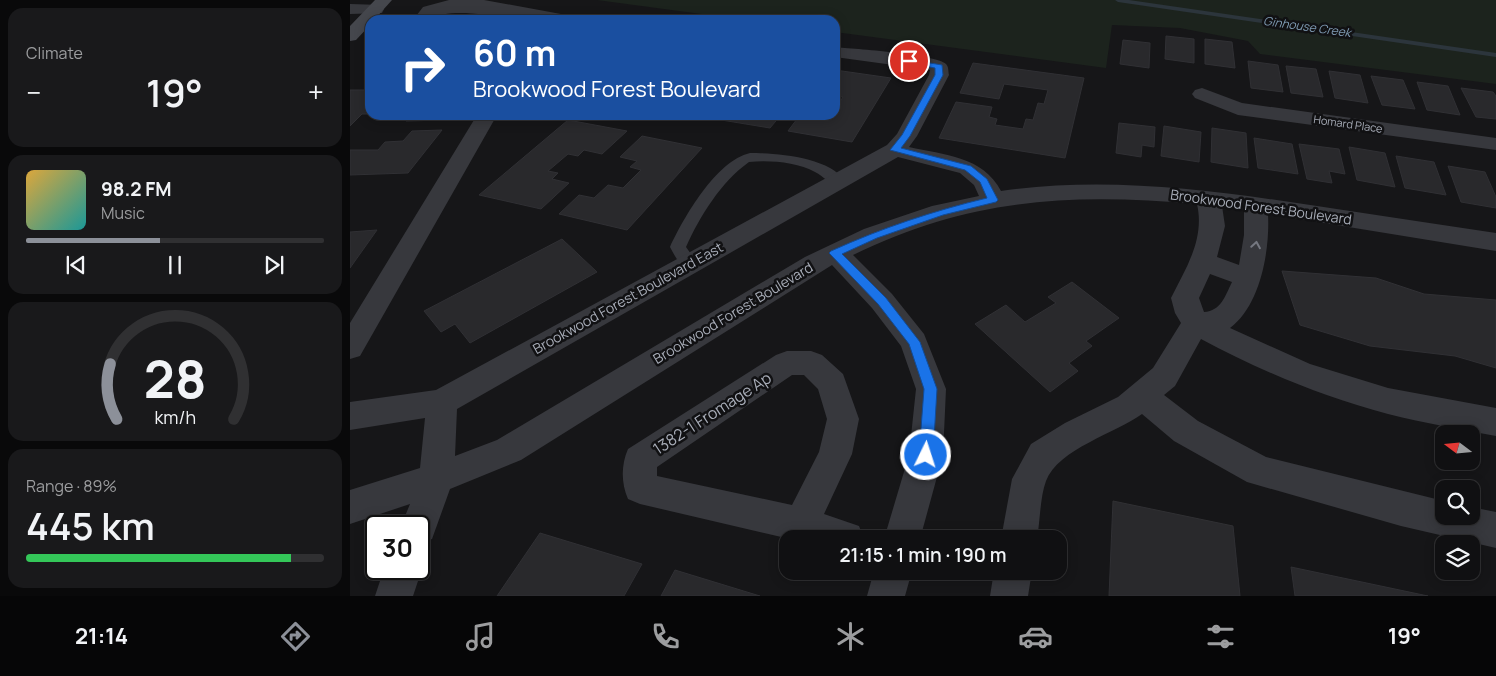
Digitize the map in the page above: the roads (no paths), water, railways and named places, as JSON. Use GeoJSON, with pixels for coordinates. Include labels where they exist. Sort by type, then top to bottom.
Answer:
{"type":"FeatureCollection","features":[{"type":"Feature","properties":{"kind":"main road"},"geometry":{"type":"LineString","coordinates":[[370,15],[380,4]]}},
{"type":"Feature","properties":{"kind":"main road"},"geometry":{"type":"LineString","coordinates":[[350,36],[365,20]]}},
{"type":"Feature","properties":{"kind":"street"},"geometry":{"type":"LineString","coordinates":[[425,15],[429,11],[464,1],[539,15]]}},
{"type":"Feature","properties":{"kind":"street"},"geometry":{"type":"LineString","coordinates":[[350,10],[380,4]]}},
{"type":"Feature","properties":{"kind":"street","name":"Brookwood Forest Boulevard East"},"geometry":{"type":"LineString","coordinates":[[350,416],[442,402],[895,150],[906,136],[939,75],[939,67],[927,63],[840,53]]}},
{"type":"Feature","properties":{"kind":"street","name":"Homard Place"},"geometry":{"type":"LineString","coordinates":[[1202,94],[1238,109],[1496,144]]}},
{"type":"Feature","properties":{"kind":"street"},"geometry":{"type":"LineString","coordinates":[[350,348],[484,120]]}},
{"type":"Feature","properties":{"kind":"street"},"geometry":{"type":"LineString","coordinates":[[895,150],[968,168],[984,181],[993,200]]}},
{"type":"Feature","properties":{"kind":"street","name":"Brookwood Forest Boulevard"},"geometry":{"type":"LineString","coordinates":[[350,507],[436,479],[509,450],[780,282],[835,253],[873,236],[941,212],[993,200],[1034,194],[1084,191],[1143,192],[1256,204],[1496,242]]}},
{"type":"Feature","properties":{"kind":"street"},"geometry":{"type":"LineString","coordinates":[[1208,198],[1211,208],[1212,238],[1203,262],[1185,298],[1189,313],[1196,323],[1302,374],[1388,400],[1496,422]]}},
{"type":"Feature","properties":{"kind":"street"},"geometry":{"type":"LineString","coordinates":[[1196,323],[1218,322],[1229,314],[1252,267],[1257,235],[1256,204]]}},
{"type":"Feature","properties":{"kind":"street"},"geometry":{"type":"LineString","coordinates":[[835,253],[882,301],[914,342],[931,389],[926,455],[905,530]]}},
{"type":"Feature","properties":{"kind":"street"},"geometry":{"type":"LineString","coordinates":[[1203,262],[1247,277]]}},
{"type":"Feature","properties":{"kind":"street"},"geometry":{"type":"LineString","coordinates":[[1020,530],[1029,479],[1043,455],[1077,433],[1129,406],[1142,396],[1164,377],[1196,323]]}},
{"type":"Feature","properties":{"kind":"street","name":"1382-1 Fromage Ap"},"geometry":{"type":"LineString","coordinates":[[801,524],[836,454],[843,419],[832,383],[811,363],[787,363],[640,460],[640,488],[801,524],[819,530]]}},
{"type":"Feature","properties":{"kind":"street"},"geometry":{"type":"LineString","coordinates":[[1142,396],[1186,431],[1259,471],[1401,509],[1496,530]]}},
{"type":"Feature","properties":{"kind":"street"},"geometry":{"type":"LineString","coordinates":[[423,515],[436,479],[442,402]]}},
{"type":"Feature","properties":{"kind":"street"},"geometry":{"type":"LineString","coordinates":[[394,596],[400,580]]}},
{"type":"Feature","properties":{"kind":"street"},"geometry":{"type":"LineString","coordinates":[[886,596],[890,580]]}},
{"type":"Feature","properties":{"kind":"street"},"geometry":{"type":"LineString","coordinates":[[1009,596],[1012,580]]}},
{"type":"Feature","properties":{"kind":"lane"},"geometry":{"type":"LineString","coordinates":[[690,264],[678,247],[684,232],[730,169],[746,158],[758,157],[813,166],[838,181]]}},
{"type":"Feature","properties":{"kind":"waterway","name":"Ginhouse Creek"},"geometry":{"type":"LineString","coordinates":[[1118,0],[1496,55]]}}]}
